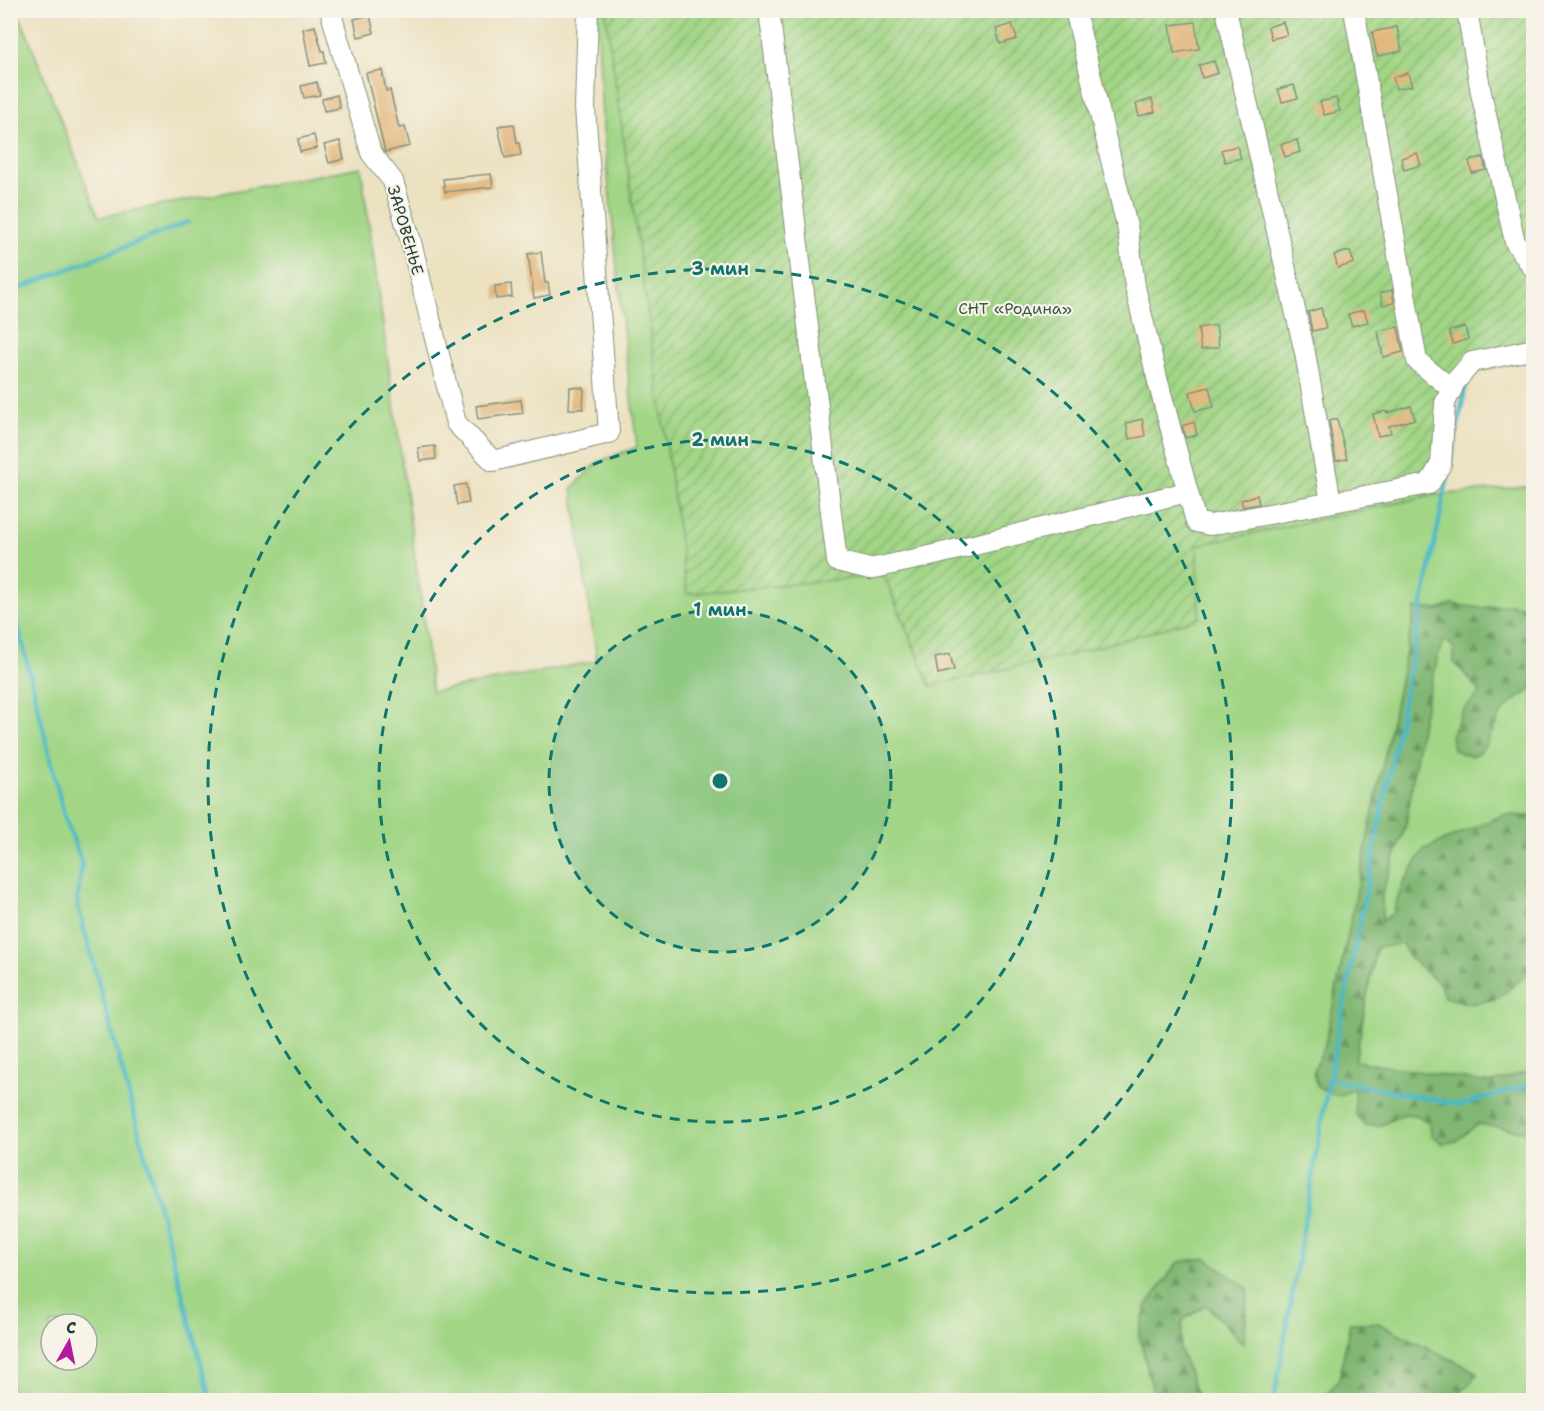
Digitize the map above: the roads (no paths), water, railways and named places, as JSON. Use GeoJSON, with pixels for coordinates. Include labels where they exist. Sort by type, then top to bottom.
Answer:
{"type":"FeatureCollection","features":[{"type":"Feature","properties":{"kind":"street","name":"ЗАРОВЕНЬЕ"},"geometry":{"type":"LineString","coordinates":[[330,10],[370,153],[393,181],[410,238],[456,423],[493,461],[609,433],[585,108],[588,10]]}},
{"type":"Feature","properties":{"kind":"street"},"geometry":{"type":"LineString","coordinates":[[769,10],[837,561],[870,569],[1187,492]]}},
{"type":"Feature","properties":{"kind":"street"},"geometry":{"type":"LineString","coordinates":[[1075,10],[1128,231],[1135,287],[1196,522],[1210,525],[1429,484],[1441,464],[1445,403],[1455,382],[1472,362],[1533,350]]}},
{"type":"Feature","properties":{"kind":"street"},"geometry":{"type":"LineString","coordinates":[[1226,10],[1305,353],[1331,502]]}},
{"type":"Feature","properties":{"kind":"street"},"geometry":{"type":"LineString","coordinates":[[1354,10],[1417,361],[1452,388]]}},
{"type":"Feature","properties":{"kind":"street"},"geometry":{"type":"LineString","coordinates":[[1467,10],[1481,93],[1515,242],[1533,269]]}},
{"type":"Feature","properties":{"kind":"waterway"},"geometry":{"type":"LineString","coordinates":[[10,292],[188,222]]}},
{"type":"Feature","properties":{"kind":"waterway"},"geometry":{"type":"LineString","coordinates":[[1467,379],[1329,1079],[1461,1105],[1534,1083]]}},
{"type":"Feature","properties":{"kind":"waterway"},"geometry":{"type":"LineString","coordinates":[[10,592],[64,815],[82,863],[77,903],[211,1400]]}},
{"type":"Feature","properties":{"kind":"waterway"},"geometry":{"type":"LineString","coordinates":[[1274,1400],[1329,1079]]}},
{"type":"Feature","properties":{"kind":"park label","name":"СНТ «Родина»"},"geometry":{"type":"Point","coordinates":[1015,308]}}]}
